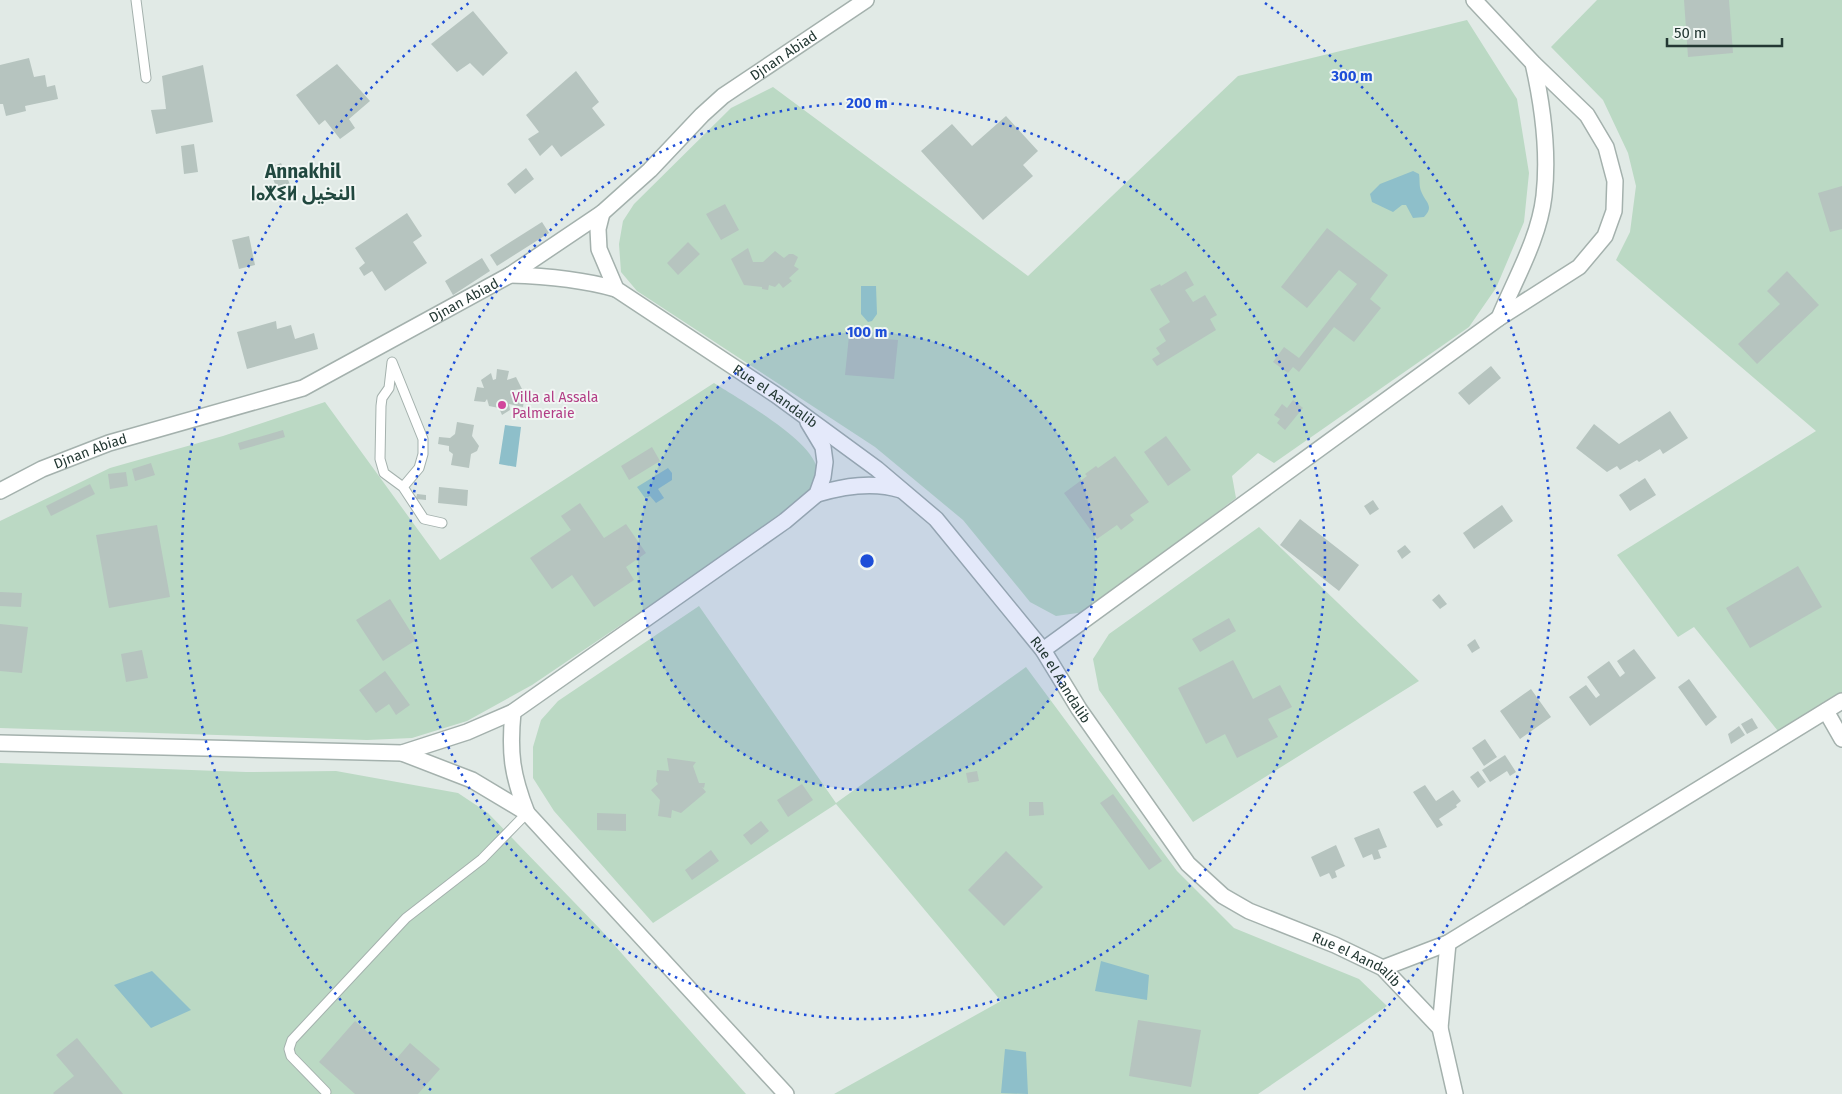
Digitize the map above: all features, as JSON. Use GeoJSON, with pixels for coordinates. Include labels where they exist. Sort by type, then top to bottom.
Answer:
{"type":"FeatureCollection","features":[{"type":"Feature","properties":{"kind":"street","name":"Djnan Abiad"},"geometry":{"type":"LineString","coordinates":[[0,491],[42,469],[109,443],[212,416],[303,388],[510,275],[602,214],[650,170],[702,115],[723,96],[866,0]]}},
{"type":"Feature","properties":{"kind":"street"},"geometry":{"type":"LineString","coordinates":[[1043,650],[1499,318],[1580,266],[1605,236],[1614,211],[1614,181],[1606,147],[1587,115],[1533,64],[1474,0]]}},
{"type":"Feature","properties":{"kind":"street"},"geometry":{"type":"LineString","coordinates":[[1499,318],[1531,244],[1544,198],[1545,146],[1541,98],[1533,64]]}},
{"type":"Feature","properties":{"kind":"street"},"geometry":{"type":"LineString","coordinates":[[602,214],[598,229],[599,249],[616,289]]}},
{"type":"Feature","properties":{"kind":"street","name":"Rue el Aandalib"},"geometry":{"type":"LineString","coordinates":[[510,275],[549,276],[594,283],[616,289],[805,416],[907,493],[936,519],[1043,650],[1079,708],[1188,864],[1224,896],[1248,911],[1335,945],[1383,968],[1440,1028]]}},
{"type":"Feature","properties":{"kind":"street"},"geometry":{"type":"LineString","coordinates":[[805,416],[823,447],[825,462],[817,494]]}},
{"type":"Feature","properties":{"kind":"street"},"geometry":{"type":"LineString","coordinates":[[0,743],[402,753],[467,732],[513,712],[785,521],[817,494],[835,489],[867,485],[888,486],[907,493]]}},
{"type":"Feature","properties":{"kind":"street"},"geometry":{"type":"LineString","coordinates":[[1383,968],[1448,943],[1842,701]]}},
{"type":"Feature","properties":{"kind":"street"},"geometry":{"type":"LineString","coordinates":[[1826,710],[1842,739]]}},
{"type":"Feature","properties":{"kind":"street"},"geometry":{"type":"LineString","coordinates":[[513,712],[511,760],[515,782],[527,814]]}},
{"type":"Feature","properties":{"kind":"street"},"geometry":{"type":"LineString","coordinates":[[402,753],[472,780],[527,814],[786,1094]]}},
{"type":"Feature","properties":{"kind":"street"},"geometry":{"type":"LineString","coordinates":[[1448,943],[1440,1028],[1455,1094]]}},
{"type":"Feature","properties":{"kind":"lane"},"geometry":{"type":"LineString","coordinates":[[136,0],[146,78]]}},
{"type":"Feature","properties":{"kind":"lane"},"geometry":{"type":"LineString","coordinates":[[381,346],[392,362],[423,438],[423,454],[419,468],[403,488]]}},
{"type":"Feature","properties":{"kind":"lane"},"geometry":{"type":"LineString","coordinates":[[392,362],[389,388],[382,398],[380,459],[384,473],[403,488],[424,518],[442,524]]}},
{"type":"Feature","properties":{"kind":"lane"},"geometry":{"type":"LineString","coordinates":[[326,1092],[291,1056],[289,1048],[292,1040],[406,918],[482,858],[527,814]]}},
{"type":"Feature","properties":{"kind":"green space"},"geometry":{"type":"Polygon","coordinates":[[[1597,0],[1842,0],[1842,692],[1778,731],[1694,627],[1678,637],[1617,555],[1816,431],[1616,260],[1630,232],[1636,186],[1628,153],[1603,100],[1551,47],[1597,0]]]}},
{"type":"Feature","properties":{"kind":"green space"},"geometry":{"type":"Polygon","coordinates":[[[1467,20],[1517,99],[1529,173],[1524,222],[1496,288],[1469,327],[1274,463],[1258,453],[1232,476],[1236,498],[1085,612],[1056,616],[1030,602],[963,520],[875,447],[637,291],[621,272],[619,244],[623,221],[634,204],[731,108],[773,87],[1028,276],[1238,76],[1467,20]]]}},
{"type":"Feature","properties":{"kind":"green space"},"geometry":{"type":"Polygon","coordinates":[[[714,383],[793,436],[815,462],[816,478],[800,504],[532,685],[467,721],[412,738],[367,740],[0,728],[0,521],[110,468],[223,436],[325,402],[440,560],[714,383]]]}},
{"type":"Feature","properties":{"kind":"green space"},"geometry":{"type":"Polygon","coordinates":[[[1259,527],[1419,681],[1193,822],[1099,690],[1093,659],[1109,634],[1259,527]]]}},
{"type":"Feature","properties":{"kind":"green space"},"geometry":{"type":"Polygon","coordinates":[[[699,606],[836,803],[1026,667],[1177,871],[1234,928],[1359,979],[1387,1006],[1258,1094],[834,1094],[1001,1001],[836,804],[653,923],[554,811],[533,778],[533,747],[541,720],[558,701],[699,606]]]}},
{"type":"Feature","properties":{"kind":"green space"},"geometry":{"type":"Polygon","coordinates":[[[0,763],[246,772],[336,771],[458,793],[488,813],[601,930],[746,1094],[0,1094],[0,763]]]}},
{"type":"Feature","properties":{"kind":"water"},"geometry":{"type":"Polygon","coordinates":[[[1413,171],[1419,174],[1420,189],[1429,207],[1424,217],[1413,218],[1406,205],[1402,205],[1393,212],[1372,202],[1370,194],[1380,184],[1413,171]]]}},
{"type":"Feature","properties":{"kind":"water"},"geometry":{"type":"Polygon","coordinates":[[[861,286],[876,286],[877,314],[872,321],[868,322],[861,314],[861,286]]]}},
{"type":"Feature","properties":{"kind":"water"},"geometry":{"type":"Polygon","coordinates":[[[505,425],[521,427],[516,467],[499,464],[505,425]]]}},
{"type":"Feature","properties":{"kind":"water"},"geometry":{"type":"Polygon","coordinates":[[[668,468],[672,473],[672,480],[658,489],[664,498],[656,503],[650,496],[645,498],[637,487],[668,468]]]}},
{"type":"Feature","properties":{"kind":"water"},"geometry":{"type":"Polygon","coordinates":[[[1101,961],[1149,975],[1147,1000],[1095,991],[1101,961]]]}},
{"type":"Feature","properties":{"kind":"water"},"geometry":{"type":"Polygon","coordinates":[[[152,971],[191,1010],[151,1028],[114,985],[152,971]]]}},
{"type":"Feature","properties":{"kind":"water"},"geometry":{"type":"Polygon","coordinates":[[[1005,1049],[1026,1052],[1028,1094],[1001,1093],[1005,1049]]]}},
{"type":"Feature","properties":{"kind":"building"},"geometry":{"type":"Polygon","coordinates":[[[1684,0],[1729,0],[1733,53],[1688,57],[1684,0]]]}},
{"type":"Feature","properties":{"kind":"building"},"geometry":{"type":"Polygon","coordinates":[[[473,11],[508,53],[483,76],[470,63],[457,72],[431,44],[473,11]]]}},
{"type":"Feature","properties":{"kind":"building"},"geometry":{"type":"Polygon","coordinates":[[[29,58],[34,77],[45,75],[47,87],[55,85],[58,99],[25,106],[26,111],[6,116],[3,104],[0,104],[0,65],[29,58]]]}},
{"type":"Feature","properties":{"kind":"building"},"geometry":{"type":"Polygon","coordinates":[[[337,64],[370,101],[349,119],[355,128],[340,139],[325,120],[319,125],[296,95],[337,64]]]}},
{"type":"Feature","properties":{"kind":"building"},"geometry":{"type":"Polygon","coordinates":[[[203,65],[213,122],[156,134],[151,110],[166,109],[162,76],[203,65]]]}},
{"type":"Feature","properties":{"kind":"building"},"geometry":{"type":"Polygon","coordinates":[[[576,71],[599,102],[592,108],[605,125],[561,157],[552,145],[540,156],[528,139],[539,132],[526,115],[576,71]]]}},
{"type":"Feature","properties":{"kind":"building"},"geometry":{"type":"Polygon","coordinates":[[[1006,116],[1038,151],[1023,165],[1033,176],[983,220],[921,151],[952,124],[972,146],[1006,116]]]}},
{"type":"Feature","properties":{"kind":"building"},"geometry":{"type":"Polygon","coordinates":[[[194,144],[198,172],[184,174],[181,146],[194,144]]]}},
{"type":"Feature","properties":{"kind":"building"},"geometry":{"type":"Polygon","coordinates":[[[281,163],[291,187],[278,192],[269,168],[281,163]]]}},
{"type":"Feature","properties":{"kind":"building"},"geometry":{"type":"Polygon","coordinates":[[[526,168],[534,179],[515,194],[507,184],[526,168]]]}},
{"type":"Feature","properties":{"kind":"building"},"geometry":{"type":"Polygon","coordinates":[[[1842,186],[1842,229],[1830,232],[1818,193],[1842,186]]]}},
{"type":"Feature","properties":{"kind":"building"},"geometry":{"type":"Polygon","coordinates":[[[725,204],[739,230],[721,240],[706,214],[725,204]]]}},
{"type":"Feature","properties":{"kind":"building"},"geometry":{"type":"Polygon","coordinates":[[[407,213],[422,236],[413,242],[427,263],[385,291],[372,271],[364,276],[359,268],[365,263],[355,248],[407,213]]]}},
{"type":"Feature","properties":{"kind":"building"},"geometry":{"type":"Polygon","coordinates":[[[542,222],[549,233],[497,266],[490,255],[542,222]]]}},
{"type":"Feature","properties":{"kind":"building"},"geometry":{"type":"Polygon","coordinates":[[[1327,228],[1388,275],[1370,299],[1381,308],[1354,342],[1334,327],[1299,372],[1293,367],[1288,373],[1273,362],[1284,347],[1299,358],[1357,284],[1339,270],[1307,308],[1281,287],[1327,228]]]}},
{"type":"Feature","properties":{"kind":"building"},"geometry":{"type":"Polygon","coordinates":[[[249,236],[255,265],[239,269],[232,240],[249,236]]]}},
{"type":"Feature","properties":{"kind":"building"},"geometry":{"type":"Polygon","coordinates":[[[688,242],[700,254],[678,275],[667,263],[688,242]]]}},
{"type":"Feature","properties":{"kind":"building"},"geometry":{"type":"Polygon","coordinates":[[[748,248],[753,262],[763,262],[775,251],[784,258],[789,254],[793,254],[798,257],[794,266],[799,269],[789,278],[792,281],[783,288],[779,283],[775,287],[769,285],[768,290],[762,289],[762,287],[744,285],[731,259],[748,248]]]}},
{"type":"Feature","properties":{"kind":"building"},"geometry":{"type":"Polygon","coordinates":[[[482,258],[490,271],[453,295],[445,281],[482,258]]]}},
{"type":"Feature","properties":{"kind":"building"},"geometry":{"type":"Polygon","coordinates":[[[1186,271],[1194,285],[1185,290],[1193,302],[1205,295],[1217,315],[1210,319],[1216,330],[1157,366],[1152,359],[1160,354],[1156,348],[1166,341],[1159,329],[1170,322],[1150,289],[1160,284],[1161,286],[1186,271]]]}},
{"type":"Feature","properties":{"kind":"building"},"geometry":{"type":"Polygon","coordinates":[[[1787,271],[1819,305],[1757,364],[1738,344],[1780,304],[1767,291],[1787,271]]]}},
{"type":"Feature","properties":{"kind":"building"},"geometry":{"type":"Polygon","coordinates":[[[276,321],[277,329],[291,325],[295,339],[314,333],[318,349],[247,369],[237,332],[276,321]]]}},
{"type":"Feature","properties":{"kind":"building"},"geometry":{"type":"Polygon","coordinates":[[[849,336],[898,340],[894,379],[845,375],[849,336]]]}},
{"type":"Feature","properties":{"kind":"building"},"geometry":{"type":"Polygon","coordinates":[[[1491,366],[1501,378],[1469,405],[1458,393],[1491,366]]]}},
{"type":"Feature","properties":{"kind":"building"},"geometry":{"type":"Polygon","coordinates":[[[497,369],[509,371],[507,380],[516,377],[522,389],[515,390],[515,394],[525,394],[523,407],[509,404],[510,410],[502,415],[499,408],[489,406],[487,399],[485,402],[474,401],[477,387],[484,388],[481,380],[491,373],[493,380],[496,379],[497,369]]]}},
{"type":"Feature","properties":{"kind":"building"},"geometry":{"type":"Polygon","coordinates":[[[1293,400],[1303,408],[1285,430],[1277,423],[1280,419],[1274,415],[1282,404],[1287,408],[1293,400]]]}},
{"type":"Feature","properties":{"kind":"building"},"geometry":{"type":"Polygon","coordinates":[[[1670,411],[1688,438],[1663,454],[1660,449],[1639,462],[1637,460],[1620,470],[1617,466],[1607,472],[1576,448],[1594,424],[1619,444],[1670,411]]]}},
{"type":"Feature","properties":{"kind":"building"},"geometry":{"type":"Polygon","coordinates":[[[457,422],[474,425],[472,436],[479,446],[477,451],[471,454],[469,468],[451,465],[453,454],[449,451],[449,446],[438,444],[439,437],[450,438],[455,434],[457,422]]]}},
{"type":"Feature","properties":{"kind":"building"},"geometry":{"type":"Polygon","coordinates":[[[283,430],[285,437],[240,450],[238,443],[283,430]]]}},
{"type":"Feature","properties":{"kind":"building"},"geometry":{"type":"Polygon","coordinates":[[[1166,436],[1191,470],[1168,486],[1144,452],[1166,436]]]}},
{"type":"Feature","properties":{"kind":"building"},"geometry":{"type":"Polygon","coordinates":[[[652,447],[660,461],[629,480],[621,466],[652,447]]]}},
{"type":"Feature","properties":{"kind":"building"},"geometry":{"type":"Polygon","coordinates":[[[1115,456],[1149,502],[1130,515],[1134,520],[1121,530],[1117,525],[1097,539],[1064,493],[1087,476],[1085,474],[1096,466],[1098,468],[1115,456]]]}},
{"type":"Feature","properties":{"kind":"building"},"geometry":{"type":"Polygon","coordinates":[[[151,463],[155,475],[135,481],[132,469],[151,463]]]}},
{"type":"Feature","properties":{"kind":"building"},"geometry":{"type":"Polygon","coordinates":[[[126,472],[128,486],[110,489],[108,474],[126,472]]]}},
{"type":"Feature","properties":{"kind":"building"},"geometry":{"type":"Polygon","coordinates":[[[1645,478],[1656,495],[1630,511],[1619,495],[1645,478]]]}},
{"type":"Feature","properties":{"kind":"building"},"geometry":{"type":"Polygon","coordinates":[[[90,484],[95,494],[51,516],[46,506],[90,484]]]}},
{"type":"Feature","properties":{"kind":"building"},"geometry":{"type":"Polygon","coordinates":[[[439,487],[468,490],[467,506],[438,503],[439,487]]]}},
{"type":"Feature","properties":{"kind":"building"},"geometry":{"type":"Polygon","coordinates":[[[417,494],[426,495],[426,500],[416,499],[417,494]]]}},
{"type":"Feature","properties":{"kind":"building"},"geometry":{"type":"Polygon","coordinates":[[[1373,500],[1379,509],[1370,515],[1364,506],[1373,500]]]}},
{"type":"Feature","properties":{"kind":"building"},"geometry":{"type":"Polygon","coordinates":[[[580,503],[604,538],[626,524],[646,553],[626,567],[634,580],[594,607],[572,575],[552,589],[530,558],[571,530],[561,516],[580,503]]]}},
{"type":"Feature","properties":{"kind":"building"},"geometry":{"type":"Polygon","coordinates":[[[1502,505],[1513,521],[1474,549],[1463,533],[1502,505]]]}},
{"type":"Feature","properties":{"kind":"building"},"geometry":{"type":"Polygon","coordinates":[[[1300,519],[1359,565],[1339,591],[1280,545],[1300,519]]]}},
{"type":"Feature","properties":{"kind":"building"},"geometry":{"type":"Polygon","coordinates":[[[157,525],[170,597],[109,608],[96,535],[157,525]]]}},
{"type":"Feature","properties":{"kind":"building"},"geometry":{"type":"Polygon","coordinates":[[[1405,545],[1411,552],[1402,559],[1397,551],[1405,545]]]}},
{"type":"Feature","properties":{"kind":"building"},"geometry":{"type":"Polygon","coordinates":[[[1798,566],[1822,607],[1750,648],[1726,608],[1798,566]]]}},
{"type":"Feature","properties":{"kind":"building"},"geometry":{"type":"Polygon","coordinates":[[[0,592],[22,593],[21,607],[0,606],[0,592]]]}},
{"type":"Feature","properties":{"kind":"building"},"geometry":{"type":"Polygon","coordinates":[[[1439,594],[1447,604],[1440,609],[1432,600],[1439,594]]]}},
{"type":"Feature","properties":{"kind":"building"},"geometry":{"type":"Polygon","coordinates":[[[390,599],[416,640],[383,661],[356,620],[390,599]]]}},
{"type":"Feature","properties":{"kind":"building"},"geometry":{"type":"Polygon","coordinates":[[[1229,618],[1236,631],[1200,652],[1192,639],[1229,618]]]}},
{"type":"Feature","properties":{"kind":"building"},"geometry":{"type":"Polygon","coordinates":[[[0,624],[28,627],[22,673],[0,671],[0,624]]]}},
{"type":"Feature","properties":{"kind":"building"},"geometry":{"type":"Polygon","coordinates":[[[1475,639],[1480,648],[1472,653],[1467,645],[1475,639]]]}},
{"type":"Feature","properties":{"kind":"building"},"geometry":{"type":"Polygon","coordinates":[[[1634,649],[1656,678],[1590,726],[1569,697],[1586,685],[1596,698],[1600,695],[1587,677],[1609,661],[1620,677],[1625,673],[1617,661],[1634,649]]]}},
{"type":"Feature","properties":{"kind":"building"},"geometry":{"type":"Polygon","coordinates":[[[142,650],[148,678],[126,682],[121,654],[142,650]]]}},
{"type":"Feature","properties":{"kind":"building"},"geometry":{"type":"Polygon","coordinates":[[[1233,660],[1253,699],[1280,685],[1292,707],[1268,719],[1278,737],[1237,758],[1225,734],[1206,744],[1178,688],[1233,660]]]}},
{"type":"Feature","properties":{"kind":"building"},"geometry":{"type":"Polygon","coordinates":[[[385,671],[410,705],[396,715],[389,704],[376,713],[359,690],[385,671]]]}},
{"type":"Feature","properties":{"kind":"building"},"geometry":{"type":"Polygon","coordinates":[[[1689,679],[1717,717],[1706,726],[1678,687],[1689,679]]]}},
{"type":"Feature","properties":{"kind":"building"},"geometry":{"type":"Polygon","coordinates":[[[1531,689],[1551,717],[1520,739],[1500,711],[1531,689]]]}},
{"type":"Feature","properties":{"kind":"building"},"geometry":{"type":"Polygon","coordinates":[[[1752,718],[1758,728],[1747,734],[1741,724],[1752,718]]]}},
{"type":"Feature","properties":{"kind":"building"},"geometry":{"type":"Polygon","coordinates":[[[1739,726],[1745,735],[1731,744],[1728,734],[1739,726]]]}},
{"type":"Feature","properties":{"kind":"building"},"geometry":{"type":"Polygon","coordinates":[[[1485,739],[1497,757],[1484,766],[1472,748],[1485,739]]]}},
{"type":"Feature","properties":{"kind":"building"},"geometry":{"type":"Polygon","coordinates":[[[1505,755],[1516,772],[1510,776],[1507,771],[1490,782],[1482,770],[1505,755]]]}},
{"type":"Feature","properties":{"kind":"building"},"geometry":{"type":"Polygon","coordinates":[[[667,758],[696,762],[693,766],[699,783],[705,783],[704,788],[702,787],[706,792],[681,813],[672,810],[671,818],[658,816],[660,800],[651,790],[658,784],[656,781],[657,770],[669,771],[667,758]]]}},
{"type":"Feature","properties":{"kind":"building"},"geometry":{"type":"Polygon","coordinates":[[[977,771],[979,781],[968,783],[966,773],[977,771]]]}},
{"type":"Feature","properties":{"kind":"building"},"geometry":{"type":"Polygon","coordinates":[[[1478,771],[1486,782],[1478,788],[1470,777],[1478,771]]]}},
{"type":"Feature","properties":{"kind":"building"},"geometry":{"type":"Polygon","coordinates":[[[802,784],[813,800],[788,817],[777,800],[802,784]]]}},
{"type":"Feature","properties":{"kind":"building"},"geometry":{"type":"Polygon","coordinates":[[[1425,785],[1436,801],[1453,790],[1461,801],[1456,805],[1457,807],[1439,819],[1443,825],[1437,828],[1413,792],[1425,785]]]}},
{"type":"Feature","properties":{"kind":"building"},"geometry":{"type":"Polygon","coordinates":[[[1113,794],[1162,861],[1149,870],[1100,803],[1113,794]]]}},
{"type":"Feature","properties":{"kind":"building"},"geometry":{"type":"Polygon","coordinates":[[[1029,802],[1043,802],[1044,815],[1029,816],[1029,802]]]}},
{"type":"Feature","properties":{"kind":"building"},"geometry":{"type":"Polygon","coordinates":[[[597,813],[626,814],[626,831],[597,830],[597,813]]]}},
{"type":"Feature","properties":{"kind":"building"},"geometry":{"type":"Polygon","coordinates":[[[761,821],[769,831],[751,845],[743,835],[761,821]]]}},
{"type":"Feature","properties":{"kind":"building"},"geometry":{"type":"Polygon","coordinates":[[[1379,828],[1387,847],[1378,850],[1381,858],[1374,860],[1372,854],[1363,858],[1354,838],[1379,828]]]}},
{"type":"Feature","properties":{"kind":"building"},"geometry":{"type":"Polygon","coordinates":[[[1336,845],[1345,866],[1335,871],[1337,877],[1332,879],[1329,873],[1320,877],[1311,857],[1336,845]]]}},
{"type":"Feature","properties":{"kind":"building"},"geometry":{"type":"Polygon","coordinates":[[[711,850],[719,861],[692,880],[685,870],[711,850]]]}},
{"type":"Feature","properties":{"kind":"building"},"geometry":{"type":"Polygon","coordinates":[[[1006,851],[1043,887],[1004,926],[968,890],[1006,851]]]}},
{"type":"Feature","properties":{"kind":"building"},"geometry":{"type":"Polygon","coordinates":[[[1138,1020],[1201,1030],[1191,1087],[1129,1076],[1138,1020]]]}},
{"type":"Feature","properties":{"kind":"building"},"geometry":{"type":"Polygon","coordinates":[[[355,1021],[397,1058],[410,1043],[440,1069],[418,1094],[355,1094],[319,1062],[355,1021]]]}},
{"type":"Feature","properties":{"kind":"building"},"geometry":{"type":"Polygon","coordinates":[[[77,1038],[123,1094],[53,1093],[74,1076],[56,1055],[77,1038]]]}},
{"type":"Feature","properties":{"kind":"place","name":"Villa al Assala Palmeraie"},"geometry":{"type":"Point","coordinates":[502,405]}},
{"type":"Feature","properties":{"kind":"district","name":"Annakhil ⵏⴰⵅⵉⵍ النخيل"},"geometry":{"type":"Point","coordinates":[303,182]}}]}
